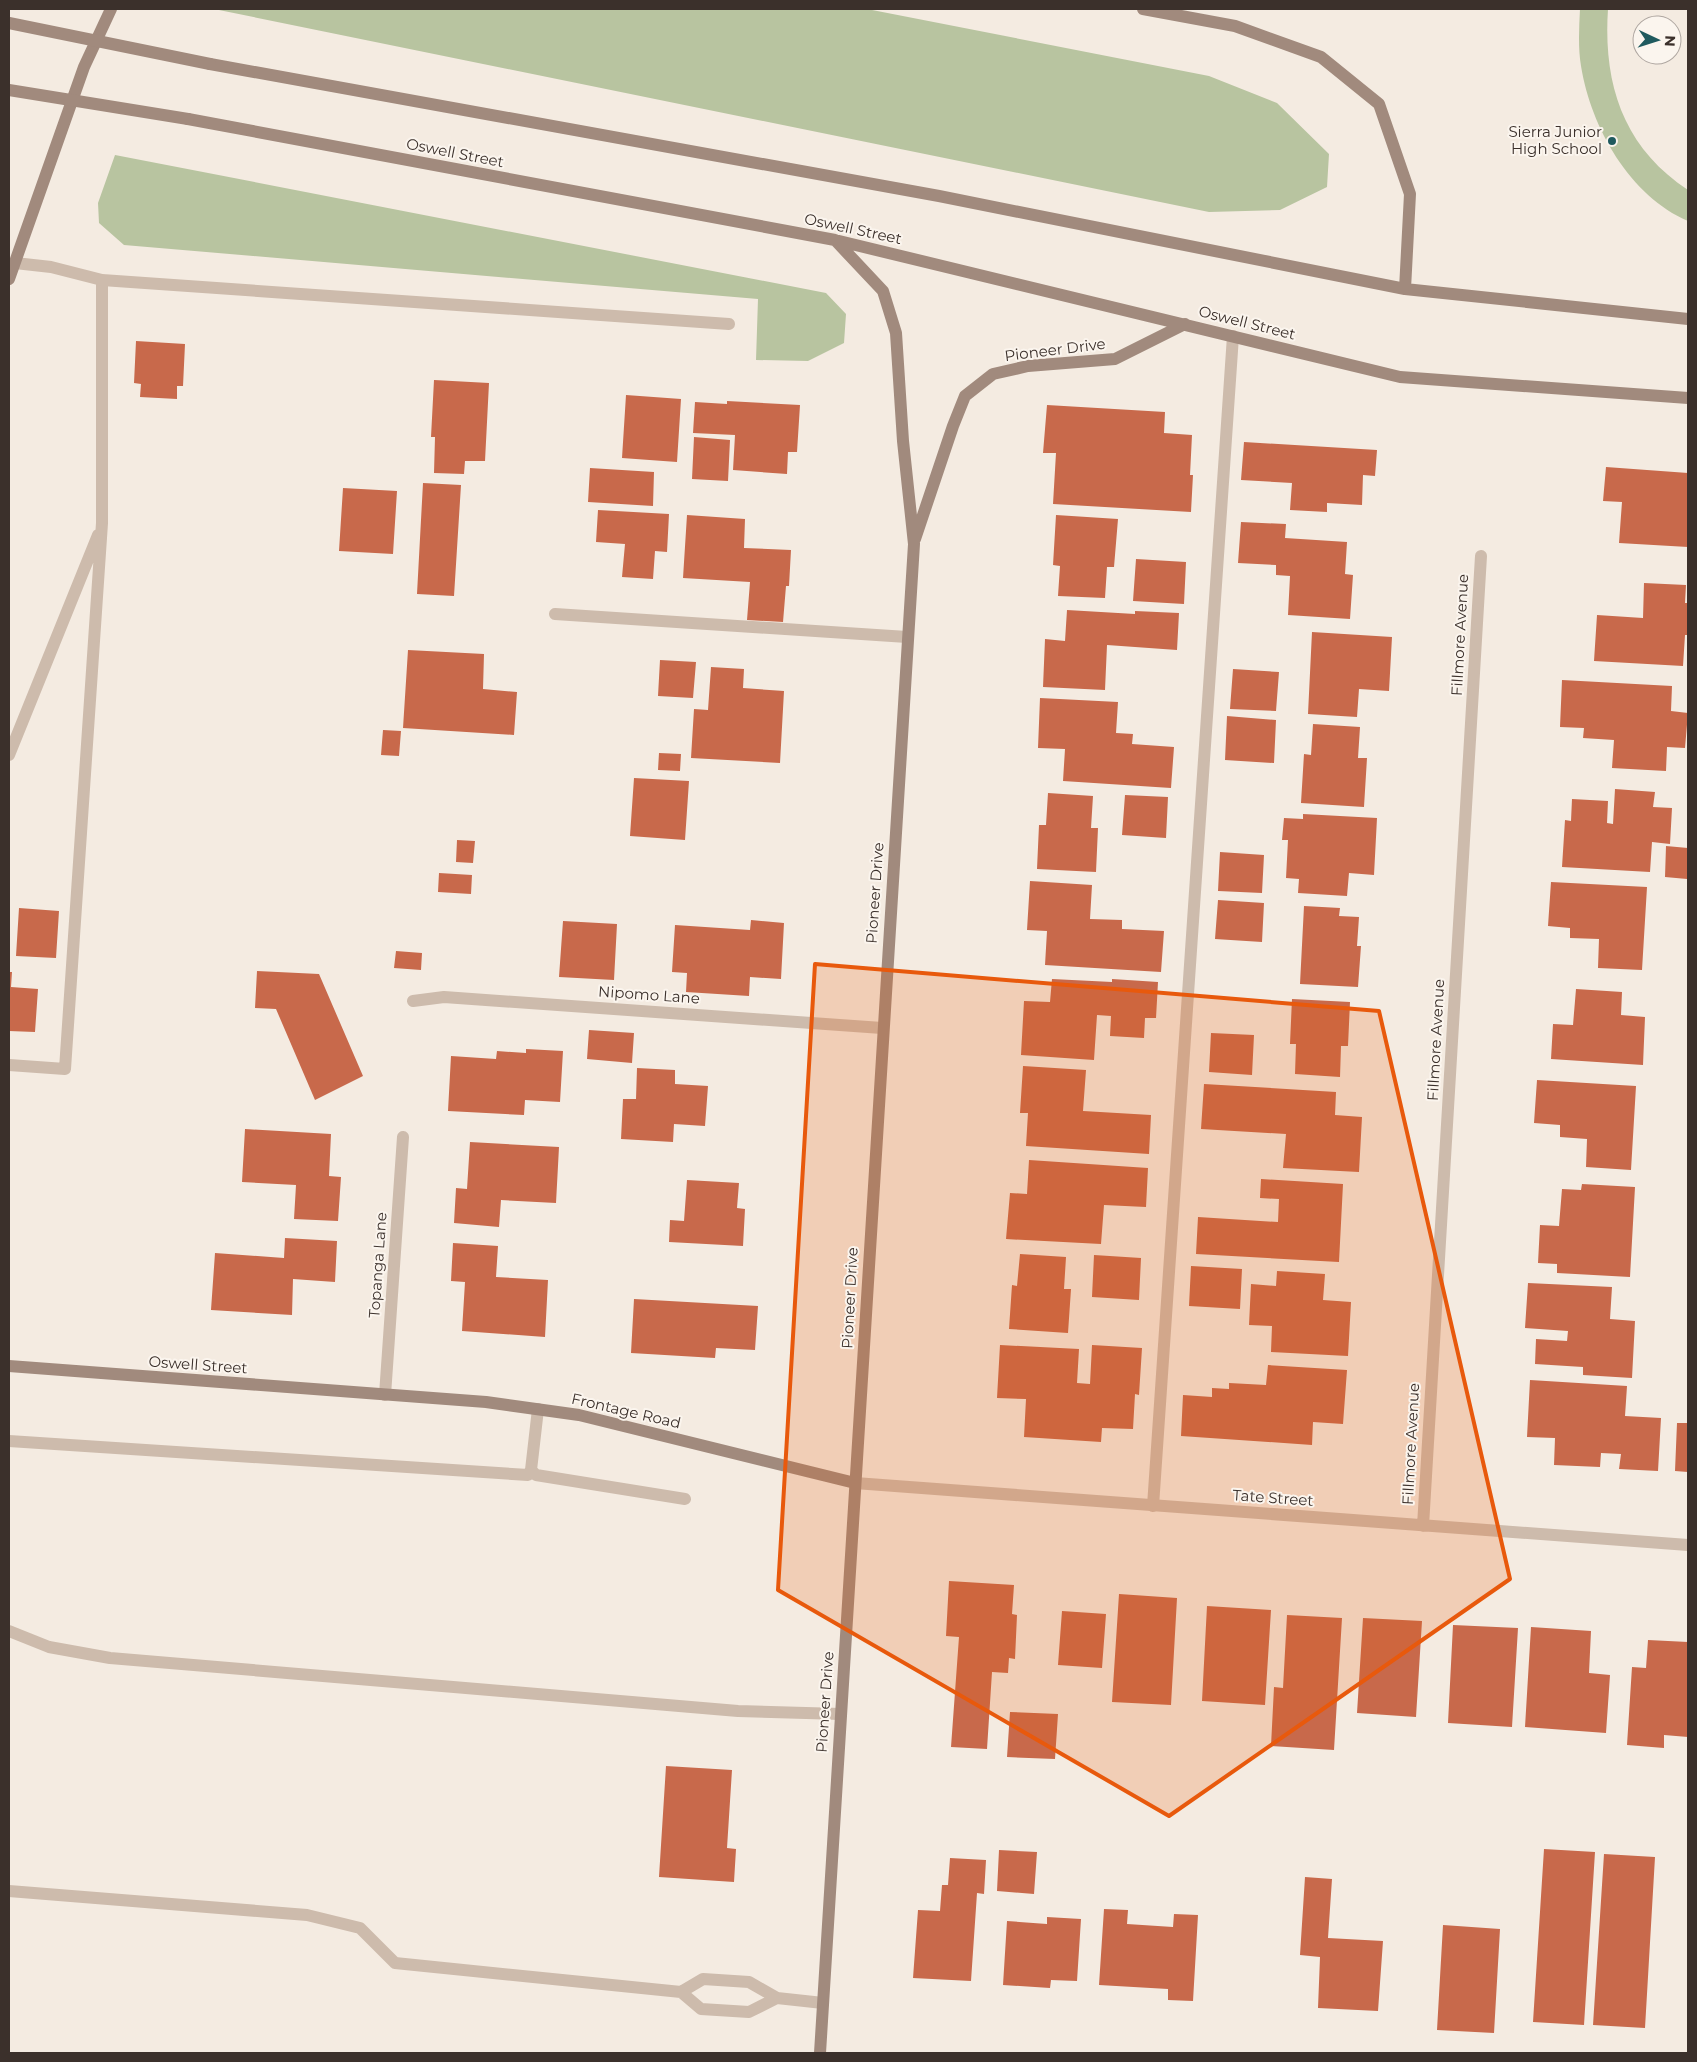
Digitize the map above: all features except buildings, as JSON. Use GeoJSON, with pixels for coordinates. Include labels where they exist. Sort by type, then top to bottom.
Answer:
{"type":"FeatureCollection","features":[{"type":"Feature","properties":{"kind":"street"},"geometry":{"type":"LineString","coordinates":[[9,279],[84,67],[111,9]]}},
{"type":"Feature","properties":{"kind":"street"},"geometry":{"type":"LineString","coordinates":[[1143,9],[1235,26],[1321,57],[1379,104],[1410,194],[1405,289]]}},
{"type":"Feature","properties":{"kind":"street"},"geometry":{"type":"LineString","coordinates":[[9,23],[210,64],[938,196],[1405,289],[1688,319]]}},
{"type":"Feature","properties":{"kind":"street","name":"Oswell Street"},"geometry":{"type":"LineString","coordinates":[[9,90],[188,120],[835,240],[1400,376],[1688,398]]}},
{"type":"Feature","properties":{"kind":"street","name":"Pioneer Drive"},"geometry":{"type":"LineString","coordinates":[[820,2053],[882,1028],[914,544],[903,441],[896,333],[882,291],[835,240]]}},
{"type":"Feature","properties":{"kind":"street"},"geometry":{"type":"LineString","coordinates":[[15,263],[51,267],[102,280],[729,324]]}},
{"type":"Feature","properties":{"kind":"street"},"geometry":{"type":"LineString","coordinates":[[9,1064],[65,1069],[102,523],[102,280]]}},
{"type":"Feature","properties":{"kind":"street","name":"Pioneer Drive"},"geometry":{"type":"LineString","coordinates":[[914,544],[953,426],[965,396],[993,374],[1028,366],[1115,359],[1185,324]]}},
{"type":"Feature","properties":{"kind":"street"},"geometry":{"type":"LineString","coordinates":[[1153,1506],[1233,336]]}},
{"type":"Feature","properties":{"kind":"street"},"geometry":{"type":"LineString","coordinates":[[9,755],[102,523]]}},
{"type":"Feature","properties":{"kind":"street","name":"Fillmore Avenue"},"geometry":{"type":"LineString","coordinates":[[1423,1526],[1482,556]]}},
{"type":"Feature","properties":{"kind":"street"},"geometry":{"type":"LineString","coordinates":[[556,614],[907,637]]}},
{"type":"Feature","properties":{"kind":"street","name":"Nipomo Lane"},"geometry":{"type":"LineString","coordinates":[[414,1002],[444,997],[882,1028]]}},
{"type":"Feature","properties":{"kind":"street","name":"Topanga Lane"},"geometry":{"type":"LineString","coordinates":[[385,1395],[403,1138]]}},
{"type":"Feature","properties":{"kind":"street","name":"Oswell Street"},"geometry":{"type":"LineString","coordinates":[[9,1366],[385,1395]]}},
{"type":"Feature","properties":{"kind":"street","name":"Frontage Road"},"geometry":{"type":"LineString","coordinates":[[385,1395],[486,1402],[579,1414],[855,1483]]}},
{"type":"Feature","properties":{"kind":"street"},"geometry":{"type":"LineString","coordinates":[[9,1442],[417,1466],[528,1475],[531,1470],[538,1409]]}},
{"type":"Feature","properties":{"kind":"street"},"geometry":{"type":"LineString","coordinates":[[531,1470],[536,1475],[685,1499]]}},
{"type":"Feature","properties":{"kind":"street","name":"Tate Street"},"geometry":{"type":"LineString","coordinates":[[855,1483],[1688,1545]]}},
{"type":"Feature","properties":{"kind":"street"},"geometry":{"type":"LineString","coordinates":[[9,1631],[49,1647],[110,1658],[738,1711],[841,1714]]}},
{"type":"Feature","properties":{"kind":"street"},"geometry":{"type":"LineString","coordinates":[[9,1891],[307,1915],[360,1928],[395,1963],[680,1992],[701,2009],[748,2012],[777,1998]]}},
{"type":"Feature","properties":{"kind":"street"},"geometry":{"type":"LineString","coordinates":[[680,1992],[703,1979],[749,1982],[777,1998],[823,2003]]}},
{"type":"Feature","properties":{"kind":"highlighted area"},"geometry":{"type":"Polygon","coordinates":[[[815,964],[1379,1011],[1510,1579],[1169,1816],[778,1590],[815,964]]]}},
{"type":"Feature","properties":{"kind":"green space"},"geometry":{"type":"Polygon","coordinates":[[[214,9],[867,9],[1209,76],[1277,103],[1329,154],[1327,187],[1280,210],[1209,212],[214,9]]]}},
{"type":"Feature","properties":{"kind":"green space"},"geometry":{"type":"Polygon","coordinates":[[[1580,9],[1608,9],[1607,37],[1609,63],[1614,88],[1622,111],[1633,134],[1647,154],[1666,173],[1688,190],[1688,221],[1667,210],[1648,195],[1616,157],[1604,136],[1586,89],[1581,66],[1579,45],[1580,9]]]}},
{"type":"Feature","properties":{"kind":"green space"},"geometry":{"type":"Polygon","coordinates":[[[115,155],[826,293],[846,314],[844,343],[808,361],[756,360],[758,299],[124,245],[99,223],[98,203],[115,155]]]}},
{"type":"Feature","properties":{"kind":"place","name":"Sierra Junior High School"},"geometry":{"type":"Point","coordinates":[1612,141]}}]}
